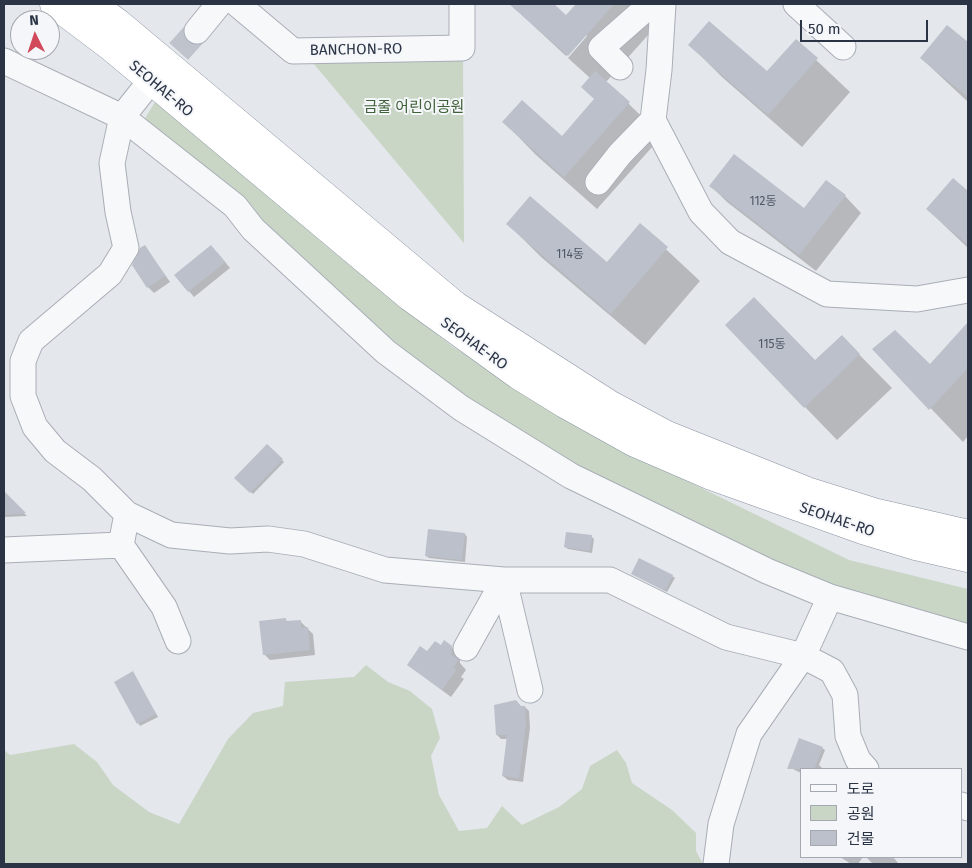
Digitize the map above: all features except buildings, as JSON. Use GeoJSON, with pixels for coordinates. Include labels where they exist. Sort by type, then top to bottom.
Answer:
{"type":"FeatureCollection","features":[{"type":"Feature","properties":{"kind":"highway","name":"SEOHAE-RO"},"geometry":{"type":"LineString","coordinates":[[54,4],[111,47],[402,291],[518,375],[635,443],[709,475],[863,530],[916,546],[968,558]]}},
{"type":"Feature","properties":{"kind":"highway","name":"SEOHAE-RO"},"geometry":{"type":"LineString","coordinates":[[92,4],[133,35],[456,306],[505,340],[667,435],[780,481],[877,513],[968,534]]}},
{"type":"Feature","properties":{"kind":"highway"},"geometry":{"type":"LineString","coordinates":[[780,481],[880,503],[968,515]]}},
{"type":"Feature","properties":{"kind":"highway"},"geometry":{"type":"LineString","coordinates":[[863,530],[968,566]]}},
{"type":"Feature","properties":{"kind":"street"},"geometry":{"type":"LineString","coordinates":[[197,31],[219,4]]}},
{"type":"Feature","properties":{"kind":"street","name":"BANCHON-RO"},"geometry":{"type":"LineString","coordinates":[[237,4],[292,51],[462,48],[462,4]]}},
{"type":"Feature","properties":{"kind":"street"},"geometry":{"type":"LineString","coordinates":[[620,67],[601,48],[651,4]]}},
{"type":"Feature","properties":{"kind":"street"},"geometry":{"type":"LineString","coordinates":[[663,4],[659,70],[653,120],[701,212],[730,242],[827,294],[916,299],[968,290]]}},
{"type":"Feature","properties":{"kind":"street"},"geometry":{"type":"LineString","coordinates":[[796,4],[843,46]]}},
{"type":"Feature","properties":{"kind":"street"},"geometry":{"type":"LineString","coordinates":[[4,61],[122,117],[234,206],[253,229],[386,352],[461,408],[571,476],[767,571],[830,597],[968,638]]}},
{"type":"Feature","properties":{"kind":"street"},"geometry":{"type":"LineString","coordinates":[[145,88],[122,117],[112,163],[118,212],[126,248],[110,274],[31,341],[23,360],[23,396],[36,427],[55,451],[92,478],[127,514],[171,535],[230,540],[268,539],[304,544],[386,570],[504,580],[610,580],[726,636],[803,656],[832,671],[845,695],[848,736],[858,760],[865,768]]}},
{"type":"Feature","properties":{"kind":"street"},"geometry":{"type":"LineString","coordinates":[[598,182],[620,154],[653,120]]}},
{"type":"Feature","properties":{"kind":"street"},"geometry":{"type":"LineString","coordinates":[[127,514],[121,545],[164,607],[178,641]]}},
{"type":"Feature","properties":{"kind":"street"},"geometry":{"type":"LineString","coordinates":[[4,550],[121,545]]}},
{"type":"Feature","properties":{"kind":"street"},"geometry":{"type":"LineString","coordinates":[[466,648],[504,580]]}},
{"type":"Feature","properties":{"kind":"street"},"geometry":{"type":"LineString","coordinates":[[504,580],[530,690]]}},
{"type":"Feature","properties":{"kind":"street"},"geometry":{"type":"LineString","coordinates":[[716,864],[721,824],[749,734],[803,656],[830,597]]}},
{"type":"Feature","properties":{"kind":"green space","name":"금줄 어린이공원"},"geometry":{"type":"Polygon","coordinates":[[[308,57],[463,58],[464,243],[308,57]]]}},
{"type":"Feature","properties":{"kind":"green space"},"geometry":{"type":"Polygon","coordinates":[[[155,102],[205,141],[330,249],[453,347],[652,464],[849,560],[968,589],[968,631],[846,598],[576,470],[446,394],[141,125],[155,102]]]}},
{"type":"Feature","properties":{"kind":"green space"},"geometry":{"type":"Polygon","coordinates":[[[366,665],[388,682],[410,691],[432,709],[440,738],[431,756],[439,795],[459,831],[487,828],[502,806],[522,825],[559,807],[582,789],[590,766],[617,750],[626,763],[632,783],[672,810],[696,833],[696,851],[703,864],[4,864],[4,750],[10,755],[74,744],[97,762],[113,785],[149,812],[179,824],[228,739],[253,713],[283,706],[285,682],[354,677],[366,665]]]}},
{"type":"Feature","properties":{"kind":"tunnel"},"geometry":{"type":"LineString","coordinates":[[154,79],[197,31]]}}]}
